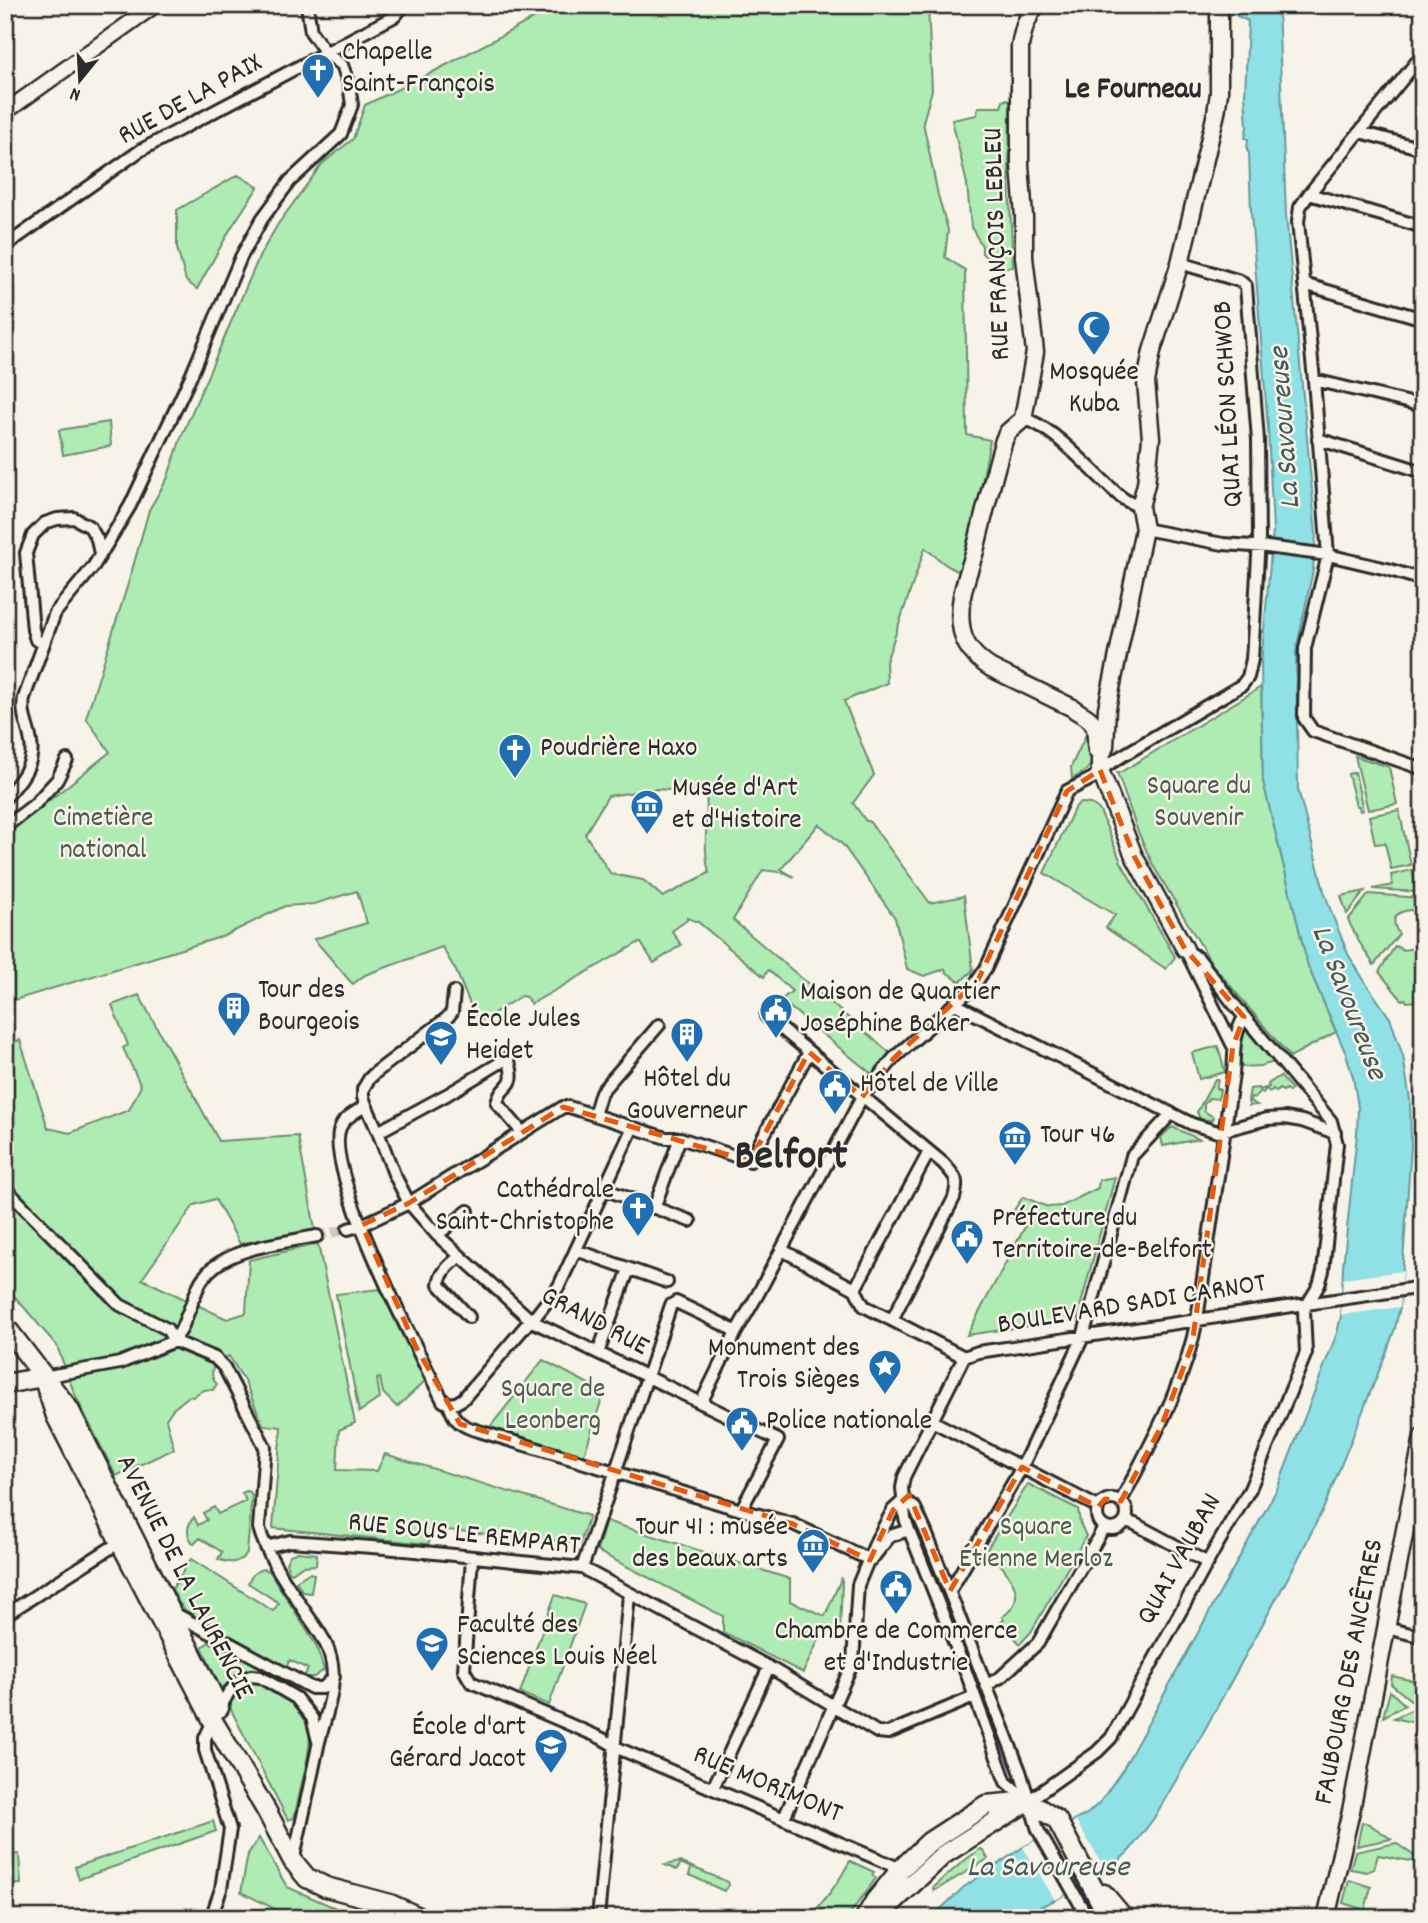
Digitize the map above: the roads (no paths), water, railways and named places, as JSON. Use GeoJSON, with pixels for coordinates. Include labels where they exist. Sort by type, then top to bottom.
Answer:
{"type":"FeatureCollection","features":[{"type":"Feature","properties":{"kind":"main road","name":"RUE FRANÇOIS LEBLEU"},"geometry":{"type":"LineString","coordinates":[[1023,419],[1035,339],[1024,257],[1020,165],[1020,46],[1023,30],[1035,5]]}},
{"type":"Feature","properties":{"kind":"main road"},"geometry":{"type":"LineString","coordinates":[[1100,765],[1105,746],[1107,708],[1144,529],[1140,507],[1152,438],[1146,382],[1152,351],[1180,262],[1219,93],[1219,5]]}},
{"type":"Feature","properties":{"kind":"main road"},"geometry":{"type":"LineString","coordinates":[[1023,419],[1008,432],[1004,440],[987,498],[959,601],[962,632],[972,653],[979,660],[1073,708],[1094,724],[1100,765],[1134,856],[1185,948]]}},
{"type":"Feature","properties":{"kind":"main road","name":"AVENUE DE LA LAURENCIE"},"geometry":{"type":"LineString","coordinates":[[5,1326],[69,1409],[171,1611],[216,1715]]}},
{"type":"Feature","properties":{"kind":"main road"},"geometry":{"type":"LineString","coordinates":[[5,1384],[43,1377]]}},
{"type":"Feature","properties":{"kind":"main road","name":"AVENUE DE LA LAURENCIE"},"geometry":{"type":"LineString","coordinates":[[43,1377],[56,1416],[120,1542],[216,1715],[246,1759],[266,1810],[293,1861],[307,1878],[326,1887],[390,1904],[421,1918]]}},
{"type":"Feature","properties":{"kind":"main road","name":"FAUBOURG DES ANCÊTRES"},"geometry":{"type":"LineString","coordinates":[[1326,1918],[1351,1811],[1423,1436]]}},
{"type":"Feature","properties":{"kind":"main road"},"geometry":{"type":"LineString","coordinates":[[1028,1801],[1059,1824],[1108,1918]]}},
{"type":"Feature","properties":{"kind":"main road","name":"QUAI VAUBAN"},"geometry":{"type":"LineString","coordinates":[[865,1918],[901,1869],[929,1842],[986,1805],[1028,1801]]}},
{"type":"Feature","properties":{"kind":"main road","name":"QUAI VAUBAN"},"geometry":{"type":"LineString","coordinates":[[876,1918],[943,1855],[1028,1801]]}},
{"type":"Feature","properties":{"kind":"main road"},"geometry":{"type":"LineString","coordinates":[[1091,1882],[1107,1896],[1124,1918]]}},
{"type":"Feature","properties":{"kind":"street"},"geometry":{"type":"LineString","coordinates":[[5,112],[155,5]]}},
{"type":"Feature","properties":{"kind":"street"},"geometry":{"type":"LineString","coordinates":[[5,797],[31,761],[32,744],[22,712],[24,698],[55,613],[93,567],[130,506],[191,376],[241,257],[262,219],[290,181],[341,134],[352,106],[349,84],[342,65],[327,54],[312,32],[307,5]]}},
{"type":"Feature","properties":{"kind":"street","name":"RUE DE LA PAIX"},"geometry":{"type":"LineString","coordinates":[[5,246],[141,150],[327,54],[395,16],[404,5]]}},
{"type":"Feature","properties":{"kind":"street"},"geometry":{"type":"LineString","coordinates":[[1422,55],[1309,194],[1300,207],[1298,222],[1314,380],[1323,554],[1305,649],[1304,718],[1313,731],[1423,769]]}},
{"type":"Feature","properties":{"kind":"street"},"geometry":{"type":"LineString","coordinates":[[1360,132],[1423,149]]}},
{"type":"Feature","properties":{"kind":"street"},"geometry":{"type":"LineString","coordinates":[[1309,194],[1423,227]]}},
{"type":"Feature","properties":{"kind":"street","name":"QUAI LÉON SCHWOB"},"geometry":{"type":"LineString","coordinates":[[1180,262],[1240,281],[1247,286],[1264,547]]}},
{"type":"Feature","properties":{"kind":"street"},"geometry":{"type":"LineString","coordinates":[[1304,284],[1423,319]]}},
{"type":"Feature","properties":{"kind":"street"},"geometry":{"type":"LineString","coordinates":[[1314,380],[1423,406]]}},
{"type":"Feature","properties":{"kind":"street"},"geometry":{"type":"LineString","coordinates":[[1023,419],[1034,422],[1057,439],[1123,500],[1140,507]]}},
{"type":"Feature","properties":{"kind":"street"},"geometry":{"type":"LineString","coordinates":[[1318,439],[1423,472]]}},
{"type":"Feature","properties":{"kind":"street"},"geometry":{"type":"LineString","coordinates":[[43,643],[36,640],[33,630],[26,553],[33,535],[45,523],[57,519],[74,519],[90,527],[97,539],[100,554]]}},
{"type":"Feature","properties":{"kind":"street"},"geometry":{"type":"LineString","coordinates":[[1144,529],[1203,541],[1323,554],[1423,580]]}},
{"type":"Feature","properties":{"kind":"street"},"geometry":{"type":"LineString","coordinates":[[701,1403],[862,1097],[894,1058],[956,1004],[973,987],[986,968],[1067,791],[1093,778],[1100,765],[1242,685],[1248,677],[1264,547]]}},
{"type":"Feature","properties":{"kind":"street"},"geometry":{"type":"LineString","coordinates":[[1073,708],[1088,712],[1107,708]]}},
{"type":"Feature","properties":{"kind":"street"},"geometry":{"type":"LineString","coordinates":[[5,827],[35,804],[57,780],[66,760]]}},
{"type":"Feature","properties":{"kind":"street"},"geometry":{"type":"LineString","coordinates":[[1185,948],[1199,959],[1331,1121],[1337,1144],[1323,1271],[1319,1285],[1307,1303]]}},
{"type":"Feature","properties":{"kind":"street"},"geometry":{"type":"LineString","coordinates":[[1185,948],[1233,1046]]}},
{"type":"Feature","properties":{"kind":"street"},"geometry":{"type":"LineString","coordinates":[[454,992],[452,1012],[447,1018],[369,1079],[363,1089],[366,1105],[345,1120],[337,1141],[353,1208],[443,1401],[449,1404],[463,1399],[559,1286],[604,1189],[639,1129]]}},
{"type":"Feature","properties":{"kind":"street"},"geometry":{"type":"LineString","coordinates":[[956,1004],[1192,1124],[1217,1132],[1267,1119],[1285,1118],[1335,1133]]}},
{"type":"Feature","properties":{"kind":"street"},"geometry":{"type":"LineString","coordinates":[[766,1016],[929,1152],[954,1175],[958,1183],[954,1198],[892,1320]]}},
{"type":"Feature","properties":{"kind":"street"},"geometry":{"type":"LineString","coordinates":[[1121,1501],[1161,1427],[1192,1345],[1233,1074],[1233,1046],[1244,1017]]}},
{"type":"Feature","properties":{"kind":"street"},"geometry":{"type":"LineString","coordinates":[[594,1115],[601,1092],[659,1025]]}},
{"type":"Feature","properties":{"kind":"street"},"geometry":{"type":"LineString","coordinates":[[348,1229],[409,1203],[563,1107],[666,1138],[680,1138],[750,1161],[809,1052]]}},
{"type":"Feature","properties":{"kind":"street"},"geometry":{"type":"LineString","coordinates":[[378,1132],[508,1058],[513,1080],[498,1098],[498,1103],[522,1132]]}},
{"type":"Feature","properties":{"kind":"street","name":"GRAND RUE"},"geometry":{"type":"LineString","coordinates":[[366,1105],[409,1203],[437,1236],[532,1321],[778,1440],[741,1510]]}},
{"type":"Feature","properties":{"kind":"street"},"geometry":{"type":"LineString","coordinates":[[950,1591],[1022,1467],[1083,1336],[1132,1156],[1171,1114]]}},
{"type":"Feature","properties":{"kind":"street"},"geometry":{"type":"LineString","coordinates":[[654,1208],[680,1138]]}},
{"type":"Feature","properties":{"kind":"street"},"geometry":{"type":"LineString","coordinates":[[855,1289],[929,1152]]}},
{"type":"Feature","properties":{"kind":"street"},"geometry":{"type":"LineString","coordinates":[[5,1188],[120,1305],[167,1329],[174,1341],[215,1359],[224,1367],[265,1447],[259,1528],[266,1547],[286,1582],[320,1633],[329,1652],[334,1677],[293,1861]]}},
{"type":"Feature","properties":{"kind":"street"},"geometry":{"type":"LineString","coordinates":[[604,1189],[690,1221]]}},
{"type":"Feature","properties":{"kind":"street"},"geometry":{"type":"LineString","coordinates":[[437,1236],[468,1211]]}},
{"type":"Feature","properties":{"kind":"street"},"geometry":{"type":"LineString","coordinates":[[43,1377],[120,1363],[174,1341],[203,1277],[222,1261],[244,1252],[317,1236]]}},
{"type":"Feature","properties":{"kind":"street"},"geometry":{"type":"LineString","coordinates":[[576,1250],[667,1282]]}},
{"type":"Feature","properties":{"kind":"street"},"geometry":{"type":"LineString","coordinates":[[782,1250],[855,1289],[864,1306],[964,1357],[904,1477],[902,1488],[905,1518],[967,1672],[1006,1782],[1028,1801]]}},
{"type":"Feature","properties":{"kind":"street"},"geometry":{"type":"LineString","coordinates":[[460,1256],[440,1277],[439,1284],[469,1317]]}},
{"type":"Feature","properties":{"kind":"street"},"geometry":{"type":"LineString","coordinates":[[598,1353],[629,1269]]}},
{"type":"Feature","properties":{"kind":"street","name":"BOULEVARD SADI CARNOT"},"geometry":{"type":"LineString","coordinates":[[964,1357],[978,1352],[1423,1287]]}},
{"type":"Feature","properties":{"kind":"street"},"geometry":{"type":"LineString","coordinates":[[582,1568],[671,1305],[677,1302],[736,1332]]}},
{"type":"Feature","properties":{"kind":"street","name":"QUAI VAUBAN"},"geometry":{"type":"LineString","coordinates":[[1028,1801],[1097,1752],[1111,1738],[1251,1489],[1306,1353],[1303,1317],[1307,1303]]}},
{"type":"Feature","properties":{"kind":"street"},"geometry":{"type":"LineString","coordinates":[[449,1404],[453,1416],[460,1424],[793,1524],[870,1560]]}},
{"type":"Feature","properties":{"kind":"street"},"geometry":{"type":"LineString","coordinates":[[932,1421],[1098,1507]]}},
{"type":"Feature","properties":{"kind":"street"},"geometry":{"type":"LineString","coordinates":[[1105,1499],[1121,1501],[1126,1508],[1126,1521],[1119,1528],[1104,1527],[1096,1516],[1098,1507],[1105,1499]]}},
{"type":"Feature","properties":{"kind":"street"},"geometry":{"type":"LineString","coordinates":[[784,1818],[853,1662],[858,1585],[892,1510],[904,1500]]}},
{"type":"Feature","properties":{"kind":"street"},"geometry":{"type":"LineString","coordinates":[[904,1500],[915,1508],[950,1591],[1020,1771],[1042,1837],[1088,1918]]}},
{"type":"Feature","properties":{"kind":"street"},"geometry":{"type":"LineString","coordinates":[[1126,1521],[1208,1563]]}},
{"type":"Feature","properties":{"kind":"street"},"geometry":{"type":"LineString","coordinates":[[987,1685],[1001,1677],[1038,1643],[1104,1527]]}},
{"type":"Feature","properties":{"kind":"street"},"geometry":{"type":"LineString","coordinates":[[870,1560],[890,1536],[909,1530]]}},
{"type":"Feature","properties":{"kind":"street","name":"RUE SOUS LE REMPART"},"geometry":{"type":"LineString","coordinates":[[266,1547],[290,1541],[582,1568],[769,1667],[877,1732],[888,1732],[974,1696]]}},
{"type":"Feature","properties":{"kind":"street"},"geometry":{"type":"LineString","coordinates":[[5,1615],[120,1542],[129,1544],[144,1555]]}},
{"type":"Feature","properties":{"kind":"street","name":"RUE MORIMONT"},"geometry":{"type":"LineString","coordinates":[[472,1558],[464,1670],[471,1682],[901,1869]]}},
{"type":"Feature","properties":{"kind":"street"},"geometry":{"type":"LineString","coordinates":[[145,1590],[158,1598],[162,1606],[313,1688],[323,1688],[334,1677]]}},
{"type":"Feature","properties":{"kind":"street"},"geometry":{"type":"LineString","coordinates":[[598,1918],[629,1595]]}},
{"type":"Feature","properties":{"kind":"street"},"geometry":{"type":"LineString","coordinates":[[1386,1629],[1423,1637]]}},
{"type":"Feature","properties":{"kind":"street"},"geometry":{"type":"LineString","coordinates":[[713,1788],[769,1667]]}},
{"type":"Feature","properties":{"kind":"street"},"geometry":{"type":"LineString","coordinates":[[211,1918],[221,1889],[230,1829],[205,1750],[205,1738],[229,1692],[241,1680],[251,1676],[260,1677],[296,1698],[312,1718],[319,1744]]}},
{"type":"Feature","properties":{"kind":"water","name":"La Savoureuse"},"geometry":{"type":"Polygon","coordinates":[[[1235,5],[1278,5],[1286,215],[1316,534],[1313,570],[1296,651],[1298,789],[1333,917],[1348,954],[1390,1018],[1403,1056],[1410,1100],[1411,1146],[1400,1307],[1387,1351],[1324,1507],[1193,1751],[1154,1818],[1130,1850],[1107,1872],[1015,1918],[931,1918],[964,1887],[1023,1847],[1087,1814],[1100,1802],[1123,1769],[1277,1489],[1337,1333],[1341,1316],[1358,1107],[1346,1054],[1308,966],[1263,781],[1261,664],[1273,530],[1248,139],[1245,138],[1248,21],[1237,16],[1235,5]]]}},
{"type":"Feature","properties":{"kind":"tunnel"},"geometry":{"type":"LineString","coordinates":[[317,1236],[348,1229]]}},
{"type":"Feature","properties":{"kind":"place","name":"Chapelle Saint-François"},"geometry":{"type":"Point","coordinates":[318,100]}},
{"type":"Feature","properties":{"kind":"place","name":"Mosquée Kuba"},"geometry":{"type":"Point","coordinates":[1094,357]}},
{"type":"Feature","properties":{"kind":"place","name":"Poudrière Haxo"},"geometry":{"type":"Point","coordinates":[515,780]}},
{"type":"Feature","properties":{"kind":"place","name":"Musée d'Art et d'Histoire"},"geometry":{"type":"Point","coordinates":[647,836]}},
{"type":"Feature","properties":{"kind":"place","name":"Tour des Bourgeois"},"geometry":{"type":"Point","coordinates":[234,1038]}},
{"type":"Feature","properties":{"kind":"place","name":"Maison de Quartier Joséphine Baker"},"geometry":{"type":"Point","coordinates":[776,1040]}},
{"type":"Feature","properties":{"kind":"place","name":"Hôtel du Gouverneur"},"geometry":{"type":"Point","coordinates":[687,1064]}},
{"type":"Feature","properties":{"kind":"place","name":"École Jules Heidet"},"geometry":{"type":"Point","coordinates":[441,1067]}},
{"type":"Feature","properties":{"kind":"place","name":"Hôtel de Ville"},"geometry":{"type":"Point","coordinates":[835,1116]}},
{"type":"Feature","properties":{"kind":"place","name":"Tour 46"},"geometry":{"type":"Point","coordinates":[1015,1167]}},
{"type":"Feature","properties":{"kind":"place","name":"Cathédrale Saint-Christophe"},"geometry":{"type":"Point","coordinates":[638,1238]}},
{"type":"Feature","properties":{"kind":"place","name":"Préfecture du Territoire-de-Belfort"},"geometry":{"type":"Point","coordinates":[967,1266]}},
{"type":"Feature","properties":{"kind":"place","name":"Monument des Trois Sièges"},"geometry":{"type":"Point","coordinates":[885,1396]}},
{"type":"Feature","properties":{"kind":"place","name":"Police nationale"},"geometry":{"type":"Point","coordinates":[742,1453]}},
{"type":"Feature","properties":{"kind":"place","name":"Tour 41 : musée des beaux arts"},"geometry":{"type":"Point","coordinates":[813,1575]}},
{"type":"Feature","properties":{"kind":"place","name":"Chambre de Commerce et d'Industrie"},"geometry":{"type":"Point","coordinates":[896,1616]}},
{"type":"Feature","properties":{"kind":"place","name":"Faculté des Sciences Louis Néel"},"geometry":{"type":"Point","coordinates":[432,1673]}},
{"type":"Feature","properties":{"kind":"place","name":"École d'art Gérard Jacot"},"geometry":{"type":"Point","coordinates":[551,1775]}},
{"type":"Feature","properties":{"kind":"district","name":"Le Fourneau"},"geometry":{"type":"Point","coordinates":[1133,91]}},
{"type":"Feature","properties":{"kind":"district","name":"Belfort"},"geometry":{"type":"Point","coordinates":[791,1159]}},
{"type":"Feature","properties":{"kind":"park label","name":"Square du Souvenir"},"geometry":{"type":"Point","coordinates":[1199,804]}},
{"type":"Feature","properties":{"kind":"park label","name":"Cimetière national"},"geometry":{"type":"Point","coordinates":[103,836]}},
{"type":"Feature","properties":{"kind":"park label","name":"Square de Leonberg"},"geometry":{"type":"Point","coordinates":[553,1407]}},
{"type":"Feature","properties":{"kind":"park label","name":"Square Étienne Merloz"},"geometry":{"type":"Point","coordinates":[1036,1545]}}]}
